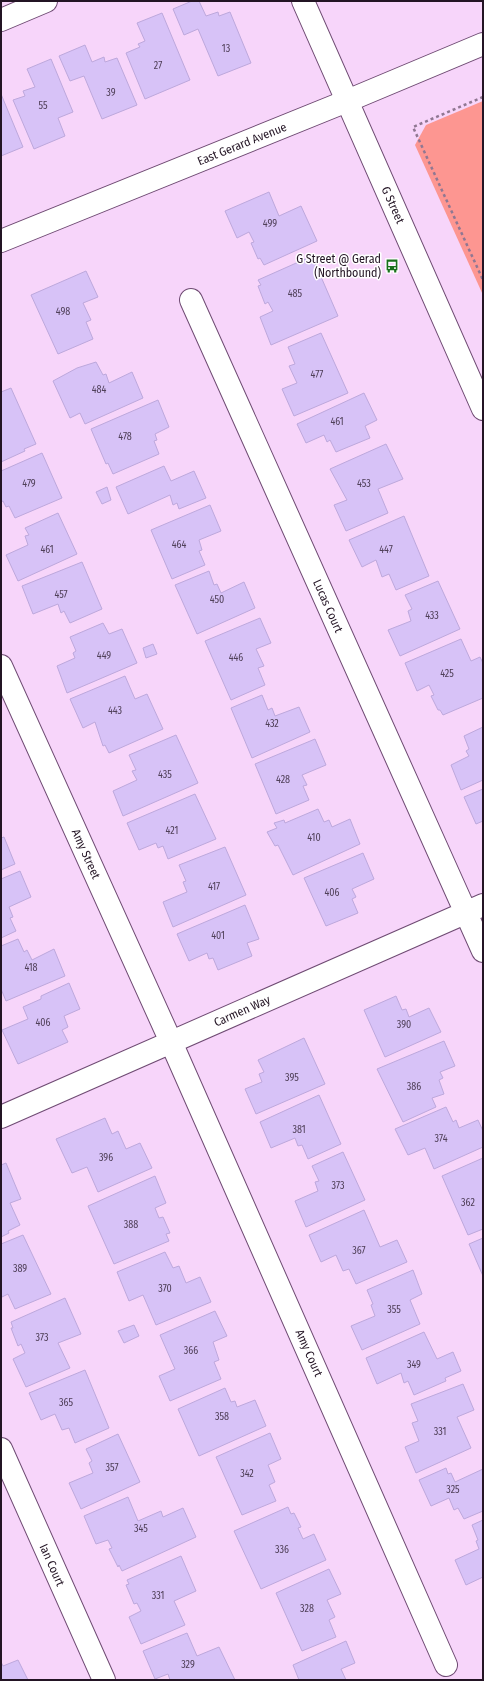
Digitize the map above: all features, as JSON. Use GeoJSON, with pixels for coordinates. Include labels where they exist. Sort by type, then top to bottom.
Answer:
{"type":"FeatureCollection","features":[{"type":"Feature","properties":{"kind":"street"},"geometry":{"type":"LineString","coordinates":[[1,20],[46,1]]}},
{"type":"Feature","properties":{"kind":"street","name":"G Street"},"geometry":{"type":"LineString","coordinates":[[302,1],[483,408]]}},
{"type":"Feature","properties":{"kind":"street","name":"East Gerard Avenue"},"geometry":{"type":"LineString","coordinates":[[1,241],[347,101],[483,44]]}},
{"type":"Feature","properties":{"kind":"street","name":"Lucas Court"},"geometry":{"type":"LineString","coordinates":[[191,300],[474,909],[483,951]]}},
{"type":"Feature","properties":{"kind":"street","name":"Amy Street"},"geometry":{"type":"LineString","coordinates":[[1,666],[171,1042]]}},
{"type":"Feature","properties":{"kind":"street","name":"Carmen Way"},"geometry":{"type":"LineString","coordinates":[[1,1117],[474,909]]}},
{"type":"Feature","properties":{"kind":"street","name":"Amy Court"},"geometry":{"type":"LineString","coordinates":[[171,1042],[446,1665]]}},
{"type":"Feature","properties":{"kind":"street","name":"Ian Court"},"geometry":{"type":"LineString","coordinates":[[1,1449],[104,1680]]}},
{"type":"Feature","properties":{"kind":"path"},"geometry":{"type":"LineString","coordinates":[[483,97],[413,127],[483,280]]}},
{"type":"Feature","properties":{"kind":"shaded area"},"geometry":{"type":"Polygon","coordinates":[[[483,101],[483,295],[415,145],[426,125],[483,101]]]}},
{"type":"Feature","properties":{"kind":"building"},"geometry":{"type":"Polygon","coordinates":[[[192,1],[199,1],[206,16],[218,12],[219,16],[230,12],[251,63],[218,76],[198,29],[184,35],[173,9],[192,1]]]}},
{"type":"Feature","properties":{"kind":"building"},"geometry":{"type":"Polygon","coordinates":[[[162,13],[190,80],[145,99],[126,53],[140,47],[138,44],[145,41],[137,23],[162,13]]]}},
{"type":"Feature","properties":{"kind":"building"},"geometry":{"type":"Polygon","coordinates":[[[85,45],[92,62],[104,57],[105,62],[117,58],[137,105],[102,119],[84,76],[70,81],[59,56],[85,45]]]}},
{"type":"Feature","properties":{"kind":"building"},"geometry":{"type":"Polygon","coordinates":[[[51,59],[73,112],[58,118],[65,136],[34,149],[13,100],[25,96],[23,91],[35,87],[27,69],[51,59]]]}},
{"type":"Feature","properties":{"kind":"building"},"geometry":{"type":"Polygon","coordinates":[[[1,94],[23,147],[1,156],[1,94]]]}},
{"type":"Feature","properties":{"kind":"building"},"geometry":{"type":"Polygon","coordinates":[[[269,192],[279,216],[301,206],[317,241],[264,265],[260,258],[258,259],[251,243],[254,242],[249,232],[237,238],[225,211],[269,192]]]}},
{"type":"Feature","properties":{"kind":"building"},"geometry":{"type":"Polygon","coordinates":[[[312,256],[338,316],[271,345],[260,317],[273,311],[268,302],[265,304],[258,286],[261,285],[258,280],[312,256]]]}},
{"type":"Feature","properties":{"kind":"building"},"geometry":{"type":"Polygon","coordinates":[[[86,271],[98,297],[83,303],[91,320],[86,322],[93,339],[58,354],[31,295],[86,271]]]}},
{"type":"Feature","properties":{"kind":"building"},"geometry":{"type":"Polygon","coordinates":[[[321,333],[348,393],[294,416],[282,389],[297,383],[289,366],[295,364],[288,347],[321,333]]]}},
{"type":"Feature","properties":{"kind":"building"},"geometry":{"type":"Polygon","coordinates":[[[96,362],[103,375],[106,374],[109,383],[132,372],[143,398],[85,424],[80,413],[70,418],[53,381],[77,368],[96,362]]]}},
{"type":"Feature","properties":{"kind":"building"},"geometry":{"type":"Polygon","coordinates":[[[11,388],[36,444],[1,462],[1,392],[11,388]]]}},
{"type":"Feature","properties":{"kind":"building"},"geometry":{"type":"Polygon","coordinates":[[[364,393],[377,420],[365,426],[370,438],[336,452],[330,440],[327,442],[324,435],[306,443],[297,424],[364,393]]]}},
{"type":"Feature","properties":{"kind":"building"},"geometry":{"type":"Polygon","coordinates":[[[158,400],[169,427],[155,434],[157,440],[154,441],[159,454],[113,474],[108,463],[106,464],[91,429],[158,400]]]}},
{"type":"Feature","properties":{"kind":"building"},"geometry":{"type":"Polygon","coordinates":[[[386,444],[403,479],[378,489],[388,513],[346,531],[334,505],[347,500],[330,469],[386,444]]]}},
{"type":"Feature","properties":{"kind":"building"},"geometry":{"type":"Polygon","coordinates":[[[42,453],[62,498],[15,518],[9,506],[6,507],[3,501],[1,502],[1,471],[42,453]]]}},
{"type":"Feature","properties":{"kind":"building"},"geometry":{"type":"Polygon","coordinates":[[[164,466],[171,481],[194,471],[206,498],[179,509],[177,503],[173,505],[170,495],[128,514],[116,487],[164,466]]]}},
{"type":"Feature","properties":{"kind":"building"},"geometry":{"type":"Polygon","coordinates":[[[107,487],[111,500],[102,504],[96,492],[107,487]]]}},
{"type":"Feature","properties":{"kind":"building"},"geometry":{"type":"Polygon","coordinates":[[[210,505],[221,531],[199,540],[202,550],[199,551],[205,565],[172,579],[151,530],[210,505]]]}},
{"type":"Feature","properties":{"kind":"building"},"geometry":{"type":"Polygon","coordinates":[[[58,513],[77,554],[18,581],[6,555],[28,545],[25,536],[29,535],[25,528],[58,513]]]}},
{"type":"Feature","properties":{"kind":"building"},"geometry":{"type":"Polygon","coordinates":[[[404,516],[429,576],[396,590],[389,574],[382,577],[376,560],[362,567],[349,540],[404,516]]]}},
{"type":"Feature","properties":{"kind":"building"},"geometry":{"type":"Polygon","coordinates":[[[82,562],[102,609],[70,623],[64,611],[61,613],[58,604],[33,614],[22,586],[82,562]]]}},
{"type":"Feature","properties":{"kind":"building"},"geometry":{"type":"Polygon","coordinates":[[[209,571],[214,585],[217,584],[221,593],[244,582],[255,608],[197,634],[175,585],[209,571]]]}},
{"type":"Feature","properties":{"kind":"building"},"geometry":{"type":"Polygon","coordinates":[[[438,581],[460,629],[400,656],[388,630],[411,621],[408,611],[412,609],[405,595],[438,581]]]}},
{"type":"Feature","properties":{"kind":"building"},"geometry":{"type":"Polygon","coordinates":[[[260,618],[271,643],[256,649],[264,666],[258,668],[265,685],[231,700],[205,641],[260,618]]]}},
{"type":"Feature","properties":{"kind":"building"},"geometry":{"type":"Polygon","coordinates":[[[103,623],[109,634],[122,629],[137,663],[67,693],[57,666],[75,658],[73,653],[76,651],[70,637],[103,623]]]}},
{"type":"Feature","properties":{"kind":"building"},"geometry":{"type":"Polygon","coordinates":[[[461,639],[471,661],[480,657],[483,663],[483,698],[443,715],[440,710],[438,710],[431,696],[434,695],[429,685],[417,691],[405,663],[461,639]]]}},
{"type":"Feature","properties":{"kind":"building"},"geometry":{"type":"Polygon","coordinates":[[[153,644],[157,654],[146,658],[143,648],[153,644]]]}},
{"type":"Feature","properties":{"kind":"building"},"geometry":{"type":"Polygon","coordinates":[[[125,676],[135,699],[147,694],[163,729],[109,753],[105,745],[103,746],[95,722],[83,728],[70,699],[125,676]]]}},
{"type":"Feature","properties":{"kind":"building"},"geometry":{"type":"Polygon","coordinates":[[[262,695],[268,710],[272,708],[275,716],[299,707],[310,732],[252,758],[231,708],[262,695]]]}},
{"type":"Feature","properties":{"kind":"building"},"geometry":{"type":"Polygon","coordinates":[[[483,727],[483,780],[461,790],[451,765],[469,756],[466,751],[469,749],[464,736],[483,727]]]}},
{"type":"Feature","properties":{"kind":"building"},"geometry":{"type":"Polygon","coordinates":[[[176,735],[198,783],[123,816],[113,791],[137,780],[132,771],[136,770],[129,755],[176,735]]]}},
{"type":"Feature","properties":{"kind":"building"},"geometry":{"type":"Polygon","coordinates":[[[315,739],[326,765],[302,775],[307,785],[303,786],[309,800],[276,814],[255,764],[315,739]]]}},
{"type":"Feature","properties":{"kind":"building"},"geometry":{"type":"Polygon","coordinates":[[[483,789],[483,821],[476,824],[464,797],[483,789]]]}},
{"type":"Feature","properties":{"kind":"building"},"geometry":{"type":"Polygon","coordinates":[[[195,794],[216,839],[168,859],[163,846],[158,848],[156,843],[139,850],[127,823],[195,794]]]}},
{"type":"Feature","properties":{"kind":"building"},"geometry":{"type":"Polygon","coordinates":[[[318,809],[324,822],[329,820],[332,827],[350,819],[360,844],[293,875],[278,845],[275,846],[267,832],[277,828],[274,823],[284,820],[285,823],[318,809]]]}},
{"type":"Feature","properties":{"kind":"building"},"geometry":{"type":"Polygon","coordinates":[[[4,837],[15,864],[1,870],[1,838],[4,837]]]}},
{"type":"Feature","properties":{"kind":"building"},"geometry":{"type":"Polygon","coordinates":[[[225,847],[246,895],[173,927],[163,902],[187,892],[183,882],[186,881],[179,865],[225,847]]]}},
{"type":"Feature","properties":{"kind":"building"},"geometry":{"type":"Polygon","coordinates":[[[363,853],[374,879],[352,889],[356,897],[352,899],[358,913],[326,926],[304,878],[363,853]]]}},
{"type":"Feature","properties":{"kind":"building"},"geometry":{"type":"Polygon","coordinates":[[[20,871],[31,897],[9,907],[13,917],[10,918],[16,931],[1,938],[1,879],[20,871]]]}},
{"type":"Feature","properties":{"kind":"building"},"geometry":{"type":"Polygon","coordinates":[[[245,905],[259,939],[247,943],[252,956],[218,970],[213,958],[209,959],[207,953],[189,961],[177,934],[245,905]]]}},
{"type":"Feature","properties":{"kind":"building"},"geometry":{"type":"Polygon","coordinates":[[[18,939],[24,952],[27,950],[32,960],[54,949],[65,976],[6,1001],[1,989],[1,946],[18,939]]]}},
{"type":"Feature","properties":{"kind":"building"},"geometry":{"type":"Polygon","coordinates":[[[69,983],[80,1009],[64,1016],[68,1027],[62,1030],[68,1042],[18,1064],[2,1030],[28,1019],[23,1007],[41,999],[41,996],[69,983]]]}},
{"type":"Feature","properties":{"kind":"building"},"geometry":{"type":"Polygon","coordinates":[[[396,996],[402,1010],[406,1009],[409,1017],[429,1008],[441,1032],[385,1057],[364,1010],[396,996]]]}},
{"type":"Feature","properties":{"kind":"building"},"geometry":{"type":"Polygon","coordinates":[[[304,1038],[325,1084],[256,1114],[245,1089],[262,1082],[259,1074],[264,1072],[258,1060],[304,1038]]]}},
{"type":"Feature","properties":{"kind":"building"},"geometry":{"type":"Polygon","coordinates":[[[444,1041],[455,1066],[440,1072],[443,1078],[439,1080],[444,1094],[432,1098],[436,1107],[403,1122],[377,1069],[444,1041]]]}},
{"type":"Feature","properties":{"kind":"building"},"geometry":{"type":"Polygon","coordinates":[[[319,1095],[341,1144],[308,1159],[302,1145],[298,1146],[295,1138],[271,1148],[260,1122],[319,1095]]]}},
{"type":"Feature","properties":{"kind":"building"},"geometry":{"type":"Polygon","coordinates":[[[446,1107],[453,1122],[456,1120],[459,1128],[478,1120],[483,1131],[483,1147],[434,1169],[425,1148],[408,1155],[395,1129],[446,1107]]]}},
{"type":"Feature","properties":{"kind":"building"},"geometry":{"type":"Polygon","coordinates":[[[105,1118],[112,1134],[118,1131],[126,1149],[140,1143],[152,1168],[98,1192],[87,1167],[72,1173],[56,1139],[105,1118]]]}},
{"type":"Feature","properties":{"kind":"building"},"geometry":{"type":"Polygon","coordinates":[[[343,1152],[365,1200],[306,1227],[295,1201],[318,1191],[315,1182],[319,1181],[312,1166],[343,1152]]]}},
{"type":"Feature","properties":{"kind":"building"},"geometry":{"type":"Polygon","coordinates":[[[483,1158],[483,1229],[468,1235],[442,1176],[483,1158]]]}},
{"type":"Feature","properties":{"kind":"building"},"geometry":{"type":"Polygon","coordinates":[[[6,1163],[21,1199],[10,1203],[20,1225],[8,1231],[9,1233],[1,1237],[1,1165],[6,1163]]]}},
{"type":"Feature","properties":{"kind":"building"},"geometry":{"type":"Polygon","coordinates":[[[155,1176],[166,1203],[155,1208],[159,1218],[163,1217],[170,1233],[166,1234],[169,1241],[114,1264],[88,1206],[155,1176]]]}},
{"type":"Feature","properties":{"kind":"building"},"geometry":{"type":"Polygon","coordinates":[[[364,1210],[380,1247],[397,1240],[407,1262],[356,1284],[349,1269],[343,1271],[336,1255],[321,1262],[309,1235],[364,1210]]]}},
{"type":"Feature","properties":{"kind":"building"},"geometry":{"type":"Polygon","coordinates":[[[23,1235],[51,1294],[15,1309],[8,1294],[2,1297],[1,1293],[1,1244],[23,1235]]]}},
{"type":"Feature","properties":{"kind":"building"},"geometry":{"type":"Polygon","coordinates":[[[483,1238],[483,1276],[469,1244],[483,1238]]]}},
{"type":"Feature","properties":{"kind":"building"},"geometry":{"type":"Polygon","coordinates":[[[165,1252],[173,1268],[179,1266],[186,1283],[200,1277],[211,1302],[156,1325],[143,1295],[129,1301],[117,1272],[165,1252]]]}},
{"type":"Feature","properties":{"kind":"building"},"geometry":{"type":"Polygon","coordinates":[[[413,1270],[422,1294],[410,1300],[420,1324],[362,1350],[351,1326],[375,1316],[371,1305],[373,1304],[367,1290],[413,1270]]]}},
{"type":"Feature","properties":{"kind":"building"},"geometry":{"type":"Polygon","coordinates":[[[65,1298],[81,1334],[58,1343],[70,1368],[26,1387],[13,1359],[25,1353],[21,1344],[18,1346],[11,1328],[13,1328],[11,1322],[65,1298]]]}},
{"type":"Feature","properties":{"kind":"building"},"geometry":{"type":"Polygon","coordinates":[[[215,1311],[227,1336],[213,1342],[219,1360],[214,1362],[221,1379],[170,1401],[159,1376],[175,1369],[160,1335],[215,1311]]]}},
{"type":"Feature","properties":{"kind":"building"},"geometry":{"type":"Polygon","coordinates":[[[134,1325],[139,1336],[124,1343],[118,1331],[134,1325]]]}},
{"type":"Feature","properties":{"kind":"building"},"geometry":{"type":"Polygon","coordinates":[[[424,1332],[437,1359],[453,1352],[461,1371],[445,1378],[446,1381],[414,1395],[408,1381],[404,1383],[401,1373],[377,1384],[366,1358],[424,1332]]]}},
{"type":"Feature","properties":{"kind":"building"},"geometry":{"type":"Polygon","coordinates":[[[85,1370],[109,1428],[75,1443],[69,1428],[62,1430],[55,1414],[41,1420],[29,1393],[85,1370]]]}},
{"type":"Feature","properties":{"kind":"building"},"geometry":{"type":"Polygon","coordinates":[[[463,1384],[474,1410],[457,1417],[471,1448],[416,1473],[405,1447],[419,1441],[412,1423],[418,1421],[411,1404],[463,1384]]]}},
{"type":"Feature","properties":{"kind":"building"},"geometry":{"type":"Polygon","coordinates":[[[225,1388],[231,1402],[235,1401],[237,1407],[255,1400],[266,1426],[199,1456],[178,1409],[225,1388]]]}},
{"type":"Feature","properties":{"kind":"building"},"geometry":{"type":"Polygon","coordinates":[[[270,1433],[281,1459],[268,1465],[275,1482],[269,1485],[276,1501],[242,1515],[216,1457],[270,1433]]]}},
{"type":"Feature","properties":{"kind":"building"},"geometry":{"type":"Polygon","coordinates":[[[118,1434],[140,1482],[81,1509],[69,1483],[93,1473],[89,1463],[92,1461],[86,1449],[118,1434]]]}},
{"type":"Feature","properties":{"kind":"building"},"geometry":{"type":"Polygon","coordinates":[[[446,1468],[448,1474],[451,1473],[455,1482],[483,1469],[483,1511],[464,1519],[458,1508],[454,1510],[449,1498],[431,1506],[419,1480],[446,1468]]]}},
{"type":"Feature","properties":{"kind":"building"},"geometry":{"type":"Polygon","coordinates":[[[128,1497],[138,1521],[161,1511],[163,1517],[183,1508],[196,1537],[122,1571],[119,1565],[118,1567],[109,1549],[112,1548],[108,1540],[96,1544],[84,1516],[128,1497]]]}},
{"type":"Feature","properties":{"kind":"building"},"geometry":{"type":"Polygon","coordinates":[[[288,1507],[291,1514],[294,1513],[301,1527],[298,1528],[303,1539],[314,1534],[326,1560],[261,1589],[234,1531],[288,1507]]]}},
{"type":"Feature","properties":{"kind":"building"},"geometry":{"type":"Polygon","coordinates":[[[483,1520],[483,1577],[466,1585],[455,1560],[479,1549],[476,1541],[478,1540],[472,1525],[483,1520]]]}},
{"type":"Feature","properties":{"kind":"building"},"geometry":{"type":"Polygon","coordinates":[[[181,1556],[196,1591],[174,1601],[185,1625],[141,1644],[129,1617],[141,1611],[137,1603],[134,1604],[126,1585],[129,1584],[127,1580],[181,1556]]]}},
{"type":"Feature","properties":{"kind":"building"},"geometry":{"type":"Polygon","coordinates":[[[329,1569],[341,1594],[327,1600],[335,1617],[329,1620],[336,1637],[302,1651],[276,1593],[329,1569]]]}},
{"type":"Feature","properties":{"kind":"building"},"geometry":{"type":"Polygon","coordinates":[[[187,1633],[197,1656],[219,1647],[235,1680],[170,1680],[168,1674],[155,1679],[143,1651],[187,1633]]]}},
{"type":"Feature","properties":{"kind":"building"},"geometry":{"type":"Polygon","coordinates":[[[346,1641],[355,1663],[341,1669],[346,1680],[299,1680],[293,1665],[346,1641]]]}},
{"type":"Feature","properties":{"kind":"building"},"geometry":{"type":"Polygon","coordinates":[[[18,1660],[28,1680],[1,1680],[1,1662],[3,1666],[18,1660]]]}},
{"type":"Feature","properties":{"kind":"place","name":"G Street @ Gerad (Northbound)"},"geometry":{"type":"Point","coordinates":[392,266]}}]}
